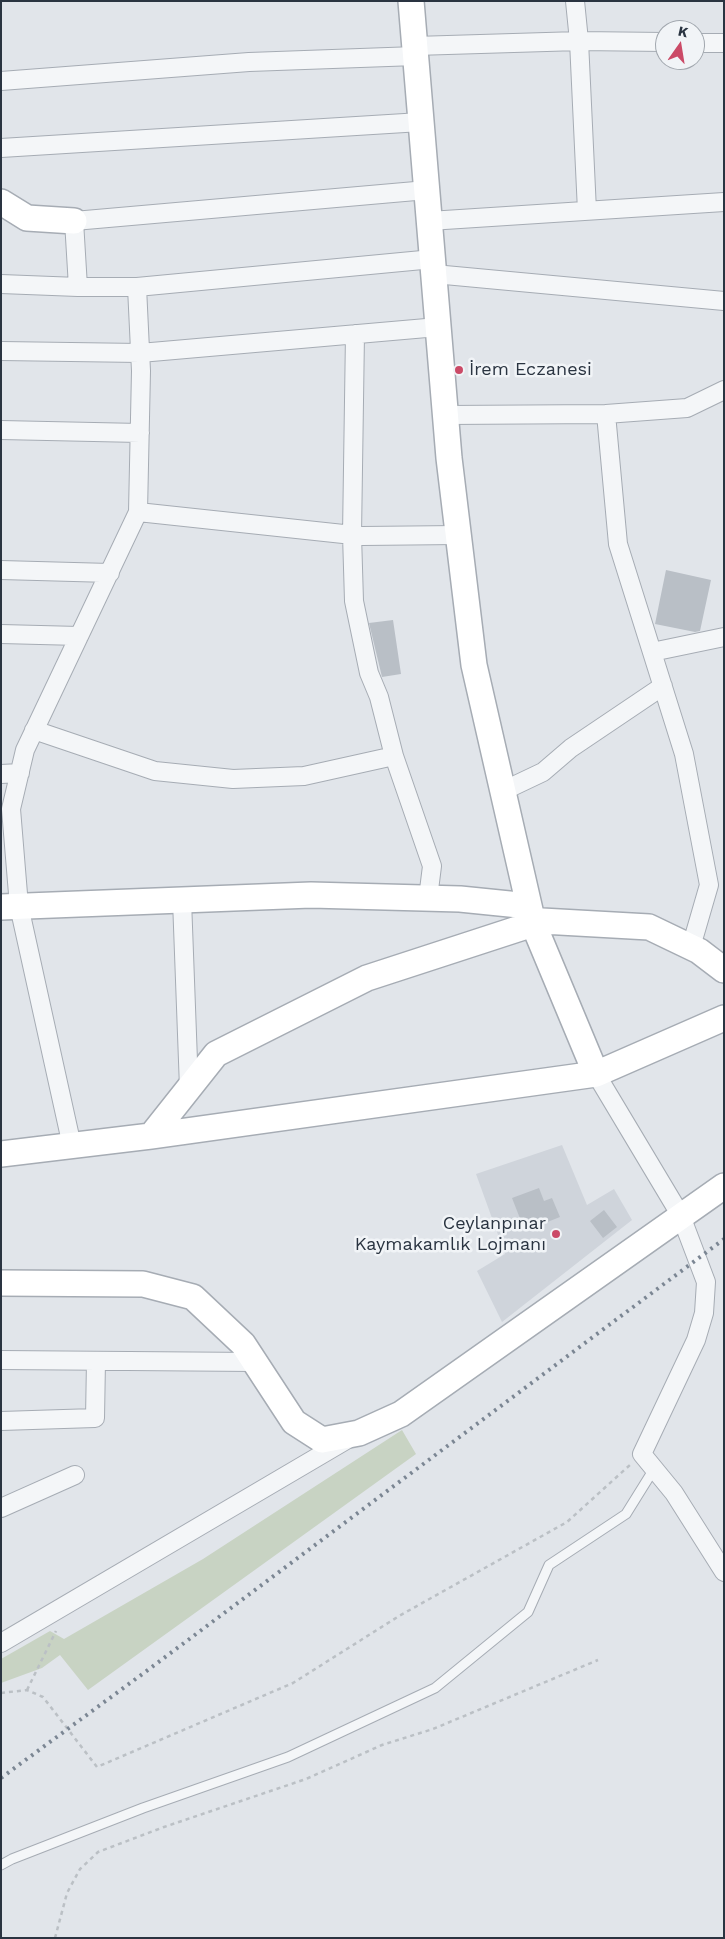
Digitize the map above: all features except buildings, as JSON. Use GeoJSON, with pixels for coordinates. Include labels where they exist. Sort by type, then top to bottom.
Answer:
{"type":"FeatureCollection","features":[{"type":"Feature","properties":{"kind":"street"},"geometry":{"type":"LineString","coordinates":[[411,1],[446,415],[474,665],[531,915],[596,1074],[681,1216],[706,1282],[704,1312],[696,1340],[642,1454],[674,1493],[724,1572]]}},
{"type":"Feature","properties":{"kind":"street"},"geometry":{"type":"LineString","coordinates":[[575,1],[579,41],[587,211]]}},
{"type":"Feature","properties":{"kind":"street"},"geometry":{"type":"LineString","coordinates":[[1,81],[249,62],[579,41],[655,42]]}},
{"type":"Feature","properties":{"kind":"street"},"geometry":{"type":"LineString","coordinates":[[705,43],[724,43]]}},
{"type":"Feature","properties":{"kind":"street"},"geometry":{"type":"LineString","coordinates":[[1,148],[421,122]]}},
{"type":"Feature","properties":{"kind":"street"},"geometry":{"type":"LineString","coordinates":[[1,202],[26,218],[74,221],[427,190]]}},
{"type":"Feature","properties":{"kind":"street"},"geometry":{"type":"LineString","coordinates":[[429,221],[724,202]]}},
{"type":"Feature","properties":{"kind":"street"},"geometry":{"type":"LineString","coordinates":[[74,221],[78,287]]}},
{"type":"Feature","properties":{"kind":"street"},"geometry":{"type":"LineString","coordinates":[[1,284],[137,287],[433,266],[724,301]]}},
{"type":"Feature","properties":{"kind":"street"},"geometry":{"type":"LineString","coordinates":[[72,1146],[10,906],[8,843],[11,809],[25,750],[138,512],[140,353],[137,287]]}},
{"type":"Feature","properties":{"kind":"street"},"geometry":{"type":"LineString","coordinates":[[1,351],[140,353],[438,327]]}},
{"type":"Feature","properties":{"kind":"street"},"geometry":{"type":"LineString","coordinates":[[355,334],[352,535],[354,601],[369,673],[379,697],[394,756],[432,866],[428,898]]}},
{"type":"Feature","properties":{"kind":"street"},"geometry":{"type":"LineString","coordinates":[[446,415],[606,414],[687,408],[724,390]]}},
{"type":"Feature","properties":{"kind":"street"},"geometry":{"type":"LineString","coordinates":[[606,414],[618,544],[684,754],[709,885],[691,947]]}},
{"type":"Feature","properties":{"kind":"street"},"geometry":{"type":"LineString","coordinates":[[1,430],[140,434]]}},
{"type":"Feature","properties":{"kind":"street"},"geometry":{"type":"LineString","coordinates":[[138,512],[352,535],[458,535]]}},
{"type":"Feature","properties":{"kind":"street"},"geometry":{"type":"LineString","coordinates":[[1,570],[110,573]]}},
{"type":"Feature","properties":{"kind":"street"},"geometry":{"type":"LineString","coordinates":[[1,634],[79,636]]}},
{"type":"Feature","properties":{"kind":"street"},"geometry":{"type":"LineString","coordinates":[[652,652],[724,637]]}},
{"type":"Feature","properties":{"kind":"street"},"geometry":{"type":"LineString","coordinates":[[503,791],[543,772],[571,748],[663,686]]}},
{"type":"Feature","properties":{"kind":"street"},"geometry":{"type":"LineString","coordinates":[[34,730],[155,771],[233,779],[304,776],[394,756]]}},
{"type":"Feature","properties":{"kind":"street"},"geometry":{"type":"LineString","coordinates":[[1,774],[20,773]]}},
{"type":"Feature","properties":{"kind":"street"},"geometry":{"type":"LineString","coordinates":[[10,906],[311,895],[460,899],[531,915],[542,921],[649,926],[699,951],[724,970]]}},
{"type":"Feature","properties":{"kind":"street"},"geometry":{"type":"LineString","coordinates":[[182,900],[190,1088]]}},
{"type":"Feature","properties":{"kind":"street"},"geometry":{"type":"LineString","coordinates":[[151,1136],[216,1054],[367,978],[531,915]]}},
{"type":"Feature","properties":{"kind":"street"},"geometry":{"type":"LineString","coordinates":[[1,1154],[151,1136],[596,1074],[724,1018]]}},
{"type":"Feature","properties":{"kind":"street"},"geometry":{"type":"LineString","coordinates":[[1,1643],[359,1433],[401,1414],[724,1186]]}},
{"type":"Feature","properties":{"kind":"street"},"geometry":{"type":"LineString","coordinates":[[1,1283],[143,1284],[192,1296],[243,1344],[294,1422],[322,1440],[359,1433]]}},
{"type":"Feature","properties":{"kind":"street"},"geometry":{"type":"LineString","coordinates":[[1,1360],[255,1362]]}},
{"type":"Feature","properties":{"kind":"street"},"geometry":{"type":"LineString","coordinates":[[1,1421],[95,1418],[96,1361]]}},
{"type":"Feature","properties":{"kind":"street"},"geometry":{"type":"LineString","coordinates":[[1,1508],[75,1475]]}},
{"type":"Feature","properties":{"kind":"lane"},"geometry":{"type":"LineString","coordinates":[[1,1865],[12,1859],[134,1812],[288,1757],[435,1688],[528,1612],[549,1565],[626,1514],[654,1469]]}},
{"type":"Feature","properties":{"kind":"path"},"geometry":{"type":"LineString","coordinates":[[1,1693],[27,1690],[43,1697],[97,1767],[293,1683],[399,1616],[566,1522],[642,1454]]}},
{"type":"Feature","properties":{"kind":"path"},"geometry":{"type":"LineString","coordinates":[[27,1690],[56,1629]]}},
{"type":"Feature","properties":{"kind":"path"},"geometry":{"type":"LineString","coordinates":[[56,1938],[68,1893],[80,1869],[98,1852],[173,1824],[306,1779],[382,1745],[433,1729],[598,1660]]}},
{"type":"Feature","properties":{"kind":"shaded area","name":"Ceylanpınar Kaymakamlık Lojmanı"},"geometry":{"type":"Polygon","coordinates":[[[562,1145],[587,1205],[614,1189],[632,1220],[502,1322],[477,1271],[505,1254],[476,1174],[562,1145]]]}},
{"type":"Feature","properties":{"kind":"green space"},"geometry":{"type":"Polygon","coordinates":[[[402,1430],[416,1454],[88,1690],[60,1655],[42,1668],[1,1683],[1,1659],[50,1631],[64,1639],[203,1559],[402,1430]]]}},
{"type":"Feature","properties":{"kind":"railway"},"geometry":{"type":"LineString","coordinates":[[1,1778],[724,1239]]}},
{"type":"Feature","properties":{"kind":"place","name":"İrem Eczanesi"},"geometry":{"type":"Point","coordinates":[459,370]}},
{"type":"Feature","properties":{"kind":"place","name":"Ceylanpınar Kaymakamlık Lojmanı"},"geometry":{"type":"Point","coordinates":[556,1234]}}]}
